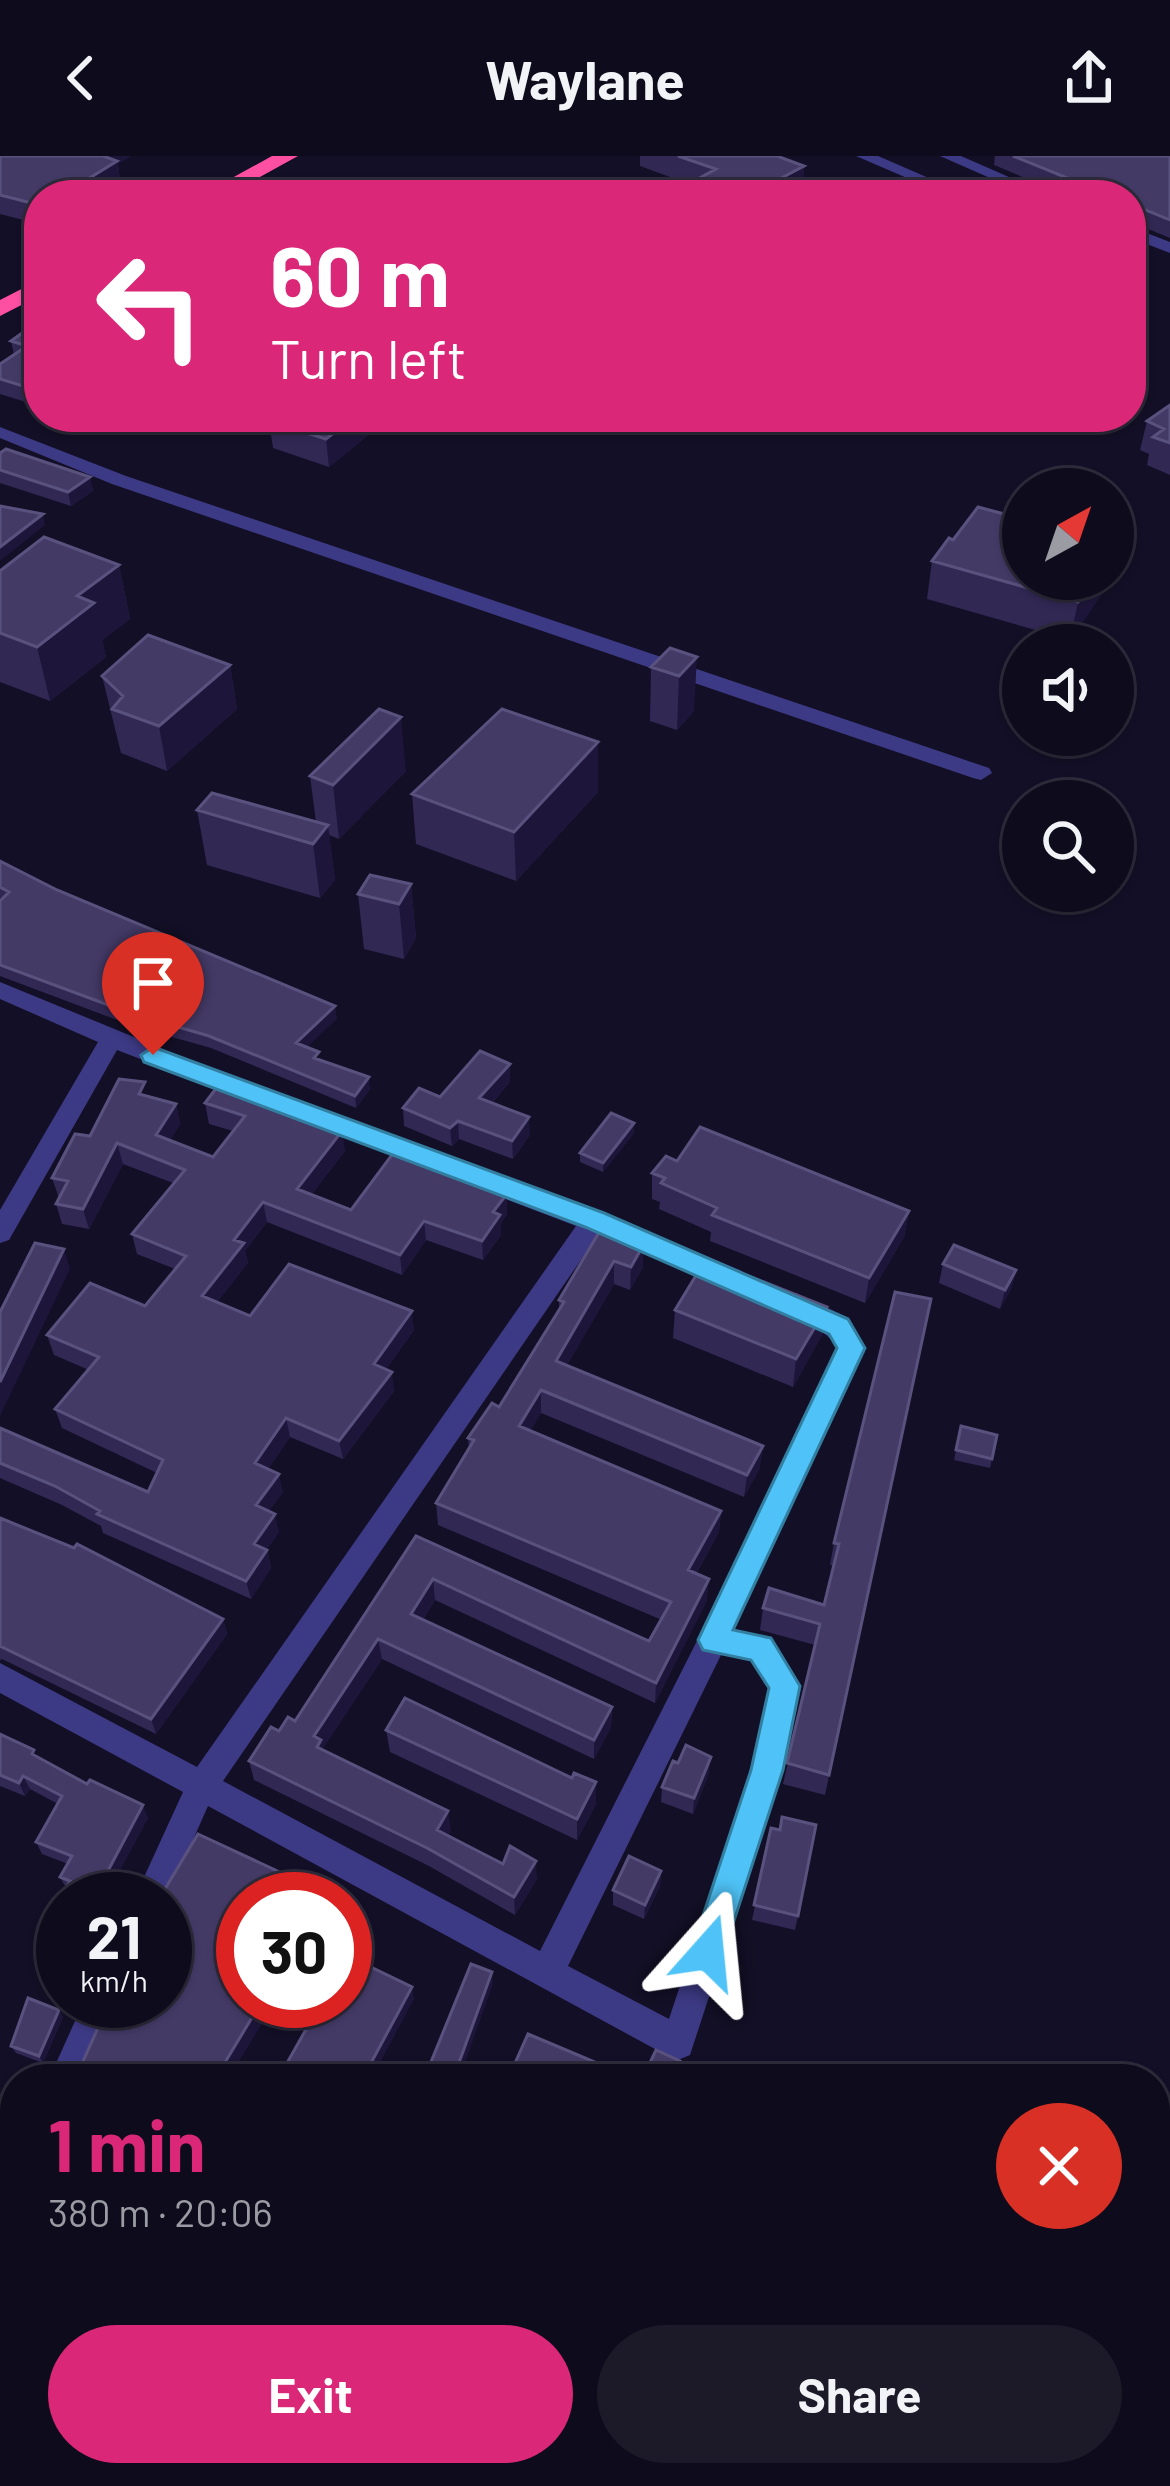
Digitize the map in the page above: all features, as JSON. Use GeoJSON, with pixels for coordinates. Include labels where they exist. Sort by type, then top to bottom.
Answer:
{"type":"FeatureCollection","features":[{"type":"Feature","properties":{"kind":"highway"},"geometry":{"type":"LineString","coordinates":[[241,180],[288,156]]}},
{"type":"Feature","properties":{"kind":"street"},"geometry":{"type":"LineString","coordinates":[[864,156],[922,180]]}},
{"type":"Feature","properties":{"kind":"street"},"geometry":{"type":"LineString","coordinates":[[948,156],[1006,180]]}},
{"type":"Feature","properties":{"kind":"street"},"geometry":{"type":"LineString","coordinates":[[0,432],[119,480],[980,773]]}},
{"type":"Feature","properties":{"kind":"street"},"geometry":{"type":"LineString","coordinates":[[0,990],[111,1040],[594,1220],[810,1310],[838,1326],[851,1348],[546,1976]]}},
{"type":"Feature","properties":{"kind":"street"},"geometry":{"type":"LineString","coordinates":[[0,1233],[111,1040]]}},
{"type":"Feature","properties":{"kind":"street"},"geometry":{"type":"LineString","coordinates":[[163,1872],[202,1787],[594,1220]]}},
{"type":"Feature","properties":{"kind":"street"},"geometry":{"type":"LineString","coordinates":[[0,1677],[546,1976],[678,2043],[767,1770],[785,1686],[760,1648],[713,1640]]}},
{"type":"Feature","properties":{"kind":"street"},"geometry":{"type":"LineString","coordinates":[[73,2064],[90,2028]]}},
{"type":"Feature","properties":{"kind":"building"},"geometry":{"type":"Polygon","coordinates":[[[0,156],[103,156],[117,161],[86,180],[24,180],[24,201],[0,195],[0,156]]]}},
{"type":"Feature","properties":{"kind":"building"},"geometry":{"type":"Polygon","coordinates":[[[678,156],[777,156],[804,166],[778,180],[696,180],[716,169],[678,156]]]}},
{"type":"Feature","properties":{"kind":"building"},"geometry":{"type":"Polygon","coordinates":[[[1013,156],[1170,156],[1170,220],[1146,210],[1146,180],[1072,180],[1013,156]]]}},
{"type":"Feature","properties":{"kind":"building"},"geometry":{"type":"Polygon","coordinates":[[[24,348],[24,386],[0,379],[0,364],[24,348]]]}},
{"type":"Feature","properties":{"kind":"building"},"geometry":{"type":"Polygon","coordinates":[[[1170,405],[1170,443],[1153,437],[1164,429],[1147,421],[1170,405]]]}},
{"type":"Feature","properties":{"kind":"building"},"geometry":{"type":"Polygon","coordinates":[[[304,432],[335,432],[326,439],[304,432]]]}},
{"type":"Feature","properties":{"kind":"building"},"geometry":{"type":"Polygon","coordinates":[[[6,449],[90,477],[68,492],[0,470],[0,453],[6,449]]]}},
{"type":"Feature","properties":{"kind":"building"},"geometry":{"type":"Polygon","coordinates":[[[0,506],[43,514],[0,547],[0,506]]]}},
{"type":"Feature","properties":{"kind":"building"},"geometry":{"type":"Polygon","coordinates":[[[978,507],[1002,513],[1002,581],[932,561],[949,538],[953,540],[978,507]]]}},
{"type":"Feature","properties":{"kind":"building"},"geometry":{"type":"Polygon","coordinates":[[[44,537],[119,565],[77,596],[94,603],[37,647],[0,633],[0,571],[44,537]]]}},
{"type":"Feature","properties":{"kind":"building"},"geometry":{"type":"Polygon","coordinates":[[[148,635],[230,665],[159,726],[112,709],[123,696],[102,676],[148,635]]]}},
{"type":"Feature","properties":{"kind":"building"},"geometry":{"type":"Polygon","coordinates":[[[670,648],[697,657],[679,676],[651,667],[670,648]]]}},
{"type":"Feature","properties":{"kind":"building"},"geometry":{"type":"Polygon","coordinates":[[[379,709],[401,717],[333,785],[310,776],[379,709]]]}},
{"type":"Feature","properties":{"kind":"building"},"geometry":{"type":"Polygon","coordinates":[[[502,709],[598,742],[514,832],[412,794],[502,709]]]}},
{"type":"Feature","properties":{"kind":"building"},"geometry":{"type":"Polygon","coordinates":[[[212,793],[328,825],[313,844],[197,810],[212,793]]]}},
{"type":"Feature","properties":{"kind":"building"},"geometry":{"type":"Polygon","coordinates":[[[0,861],[57,890],[335,1006],[296,1043],[319,1052],[314,1058],[369,1077],[355,1096],[209,1036],[130,1013],[0,965],[0,901],[9,892],[0,887],[0,861]]]}},
{"type":"Feature","properties":{"kind":"building"},"geometry":{"type":"Polygon","coordinates":[[[370,875],[411,884],[399,904],[358,894],[370,875]]]}},
{"type":"Feature","properties":{"kind":"building"},"geometry":{"type":"Polygon","coordinates":[[[480,1051],[510,1064],[479,1098],[529,1117],[512,1141],[458,1121],[450,1128],[403,1108],[419,1088],[440,1097],[480,1051]]]}},
{"type":"Feature","properties":{"kind":"building"},"geometry":{"type":"Polygon","coordinates":[[[119,1079],[145,1082],[139,1094],[176,1104],[156,1135],[213,1157],[245,1116],[205,1103],[220,1083],[342,1131],[297,1189],[351,1210],[397,1148],[507,1194],[493,1212],[500,1215],[482,1241],[424,1221],[400,1255],[263,1202],[234,1240],[244,1243],[202,1296],[250,1316],[289,1264],[412,1311],[374,1364],[392,1372],[339,1441],[286,1418],[255,1463],[279,1474],[256,1505],[275,1514],[254,1544],[267,1550],[246,1581],[97,1514],[100,1511],[55,1486],[0,1463],[0,1428],[148,1492],[163,1460],[55,1409],[99,1357],[47,1335],[90,1283],[145,1306],[186,1256],[132,1234],[185,1170],[117,1143],[83,1209],[56,1204],[68,1181],[52,1178],[75,1134],[90,1136],[119,1079]]]}},
{"type":"Feature","properties":{"kind":"building"},"geometry":{"type":"Polygon","coordinates":[[[611,1113],[634,1123],[603,1163],[580,1153],[611,1113]]]}},
{"type":"Feature","properties":{"kind":"building"},"geometry":{"type":"Polygon","coordinates":[[[700,1127],[909,1211],[869,1278],[712,1215],[717,1208],[661,1183],[665,1178],[652,1173],[666,1156],[677,1161],[700,1127]]]}},
{"type":"Feature","properties":{"kind":"building"},"geometry":{"type":"Polygon","coordinates":[[[601,1229],[644,1244],[631,1267],[614,1261],[556,1361],[763,1446],[747,1475],[541,1390],[519,1426],[721,1511],[688,1570],[709,1579],[656,1683],[433,1579],[411,1614],[612,1707],[594,1740],[378,1639],[314,1736],[321,1740],[317,1747],[448,1811],[437,1830],[503,1864],[510,1846],[536,1861],[514,1897],[427,1848],[249,1761],[271,1727],[279,1731],[288,1717],[295,1721],[416,1536],[649,1641],[671,1602],[436,1503],[474,1440],[468,1438],[492,1403],[499,1407],[564,1302],[559,1300],[601,1229]]]}},
{"type":"Feature","properties":{"kind":"building"},"geometry":{"type":"Polygon","coordinates":[[[35,1243],[64,1249],[0,1382],[0,1312],[35,1243]]]}},
{"type":"Feature","properties":{"kind":"building"},"geometry":{"type":"Polygon","coordinates":[[[954,1245],[1016,1270],[1005,1290],[943,1264],[954,1245]]]}},
{"type":"Feature","properties":{"kind":"building"},"geometry":{"type":"Polygon","coordinates":[[[706,1259],[827,1307],[796,1359],[675,1310],[706,1259]]]}},
{"type":"Feature","properties":{"kind":"building"},"geometry":{"type":"Polygon","coordinates":[[[895,1292],[931,1299],[829,1775],[787,1763],[820,1624],[763,1608],[769,1588],[824,1605],[839,1544],[834,1543],[895,1292]]]}},
{"type":"Feature","properties":{"kind":"building"},"geometry":{"type":"Polygon","coordinates":[[[961,1426],[997,1435],[992,1459],[956,1450],[961,1426]]]}},
{"type":"Feature","properties":{"kind":"building"},"geometry":{"type":"Polygon","coordinates":[[[0,1518],[74,1548],[77,1544],[223,1619],[151,1719],[0,1646],[0,1518]]]}},
{"type":"Feature","properties":{"kind":"building"},"geometry":{"type":"Polygon","coordinates":[[[405,1698],[572,1778],[574,1773],[596,1782],[577,1819],[386,1730],[405,1698]]]}},
{"type":"Feature","properties":{"kind":"building"},"geometry":{"type":"Polygon","coordinates":[[[0,1734],[87,1784],[90,1780],[143,1805],[107,1872],[63,1872],[72,1856],[36,1842],[62,1796],[23,1776],[19,1783],[0,1775],[0,1734]]]}},
{"type":"Feature","properties":{"kind":"building"},"geometry":{"type":"Polygon","coordinates":[[[686,1745],[711,1757],[694,1798],[662,1787],[686,1745]]]}},
{"type":"Feature","properties":{"kind":"building"},"geometry":{"type":"Polygon","coordinates":[[[782,1817],[816,1825],[798,1916],[754,1905],[771,1828],[780,1830],[782,1817]]]}},
{"type":"Feature","properties":{"kind":"building"},"geometry":{"type":"Polygon","coordinates":[[[198,1834],[280,1872],[216,1872],[216,2028],[246,2028],[224,2064],[82,2064],[98,2028],[192,2028],[192,1872],[175,1872],[198,1834]]]}},
{"type":"Feature","properties":{"kind":"building"},"geometry":{"type":"Polygon","coordinates":[[[629,1856],[661,1871],[645,1905],[613,1890],[629,1856]]]}},
{"type":"Feature","properties":{"kind":"building"},"geometry":{"type":"Polygon","coordinates":[[[471,1964],[492,1972],[458,2064],[430,2064],[471,1964]]]}},
{"type":"Feature","properties":{"kind":"building"},"geometry":{"type":"Polygon","coordinates":[[[372,1968],[412,1987],[372,2061],[378,2064],[286,2064],[307,2028],[372,2028],[372,1968]]]}},
{"type":"Feature","properties":{"kind":"building"},"geometry":{"type":"Polygon","coordinates":[[[28,1998],[36,2001],[36,2028],[51,2028],[39,2056],[11,2046],[28,1998]]]}},
{"type":"Feature","properties":{"kind":"building"},"geometry":{"type":"Polygon","coordinates":[[[528,2034],[600,2064],[515,2064],[528,2034]]]}},
{"type":"Feature","properties":{"kind":"building"},"geometry":{"type":"Polygon","coordinates":[[[656,2050],[680,2061],[679,2064],[649,2064],[656,2050]]]}},
{"type":"Feature","properties":{"kind":"route"},"geometry":{"type":"LineString","coordinates":[[153,1055],[594,1220],[838,1326],[851,1348],[713,1640],[760,1648],[785,1686],[767,1770],[708,1952]]}}]}
